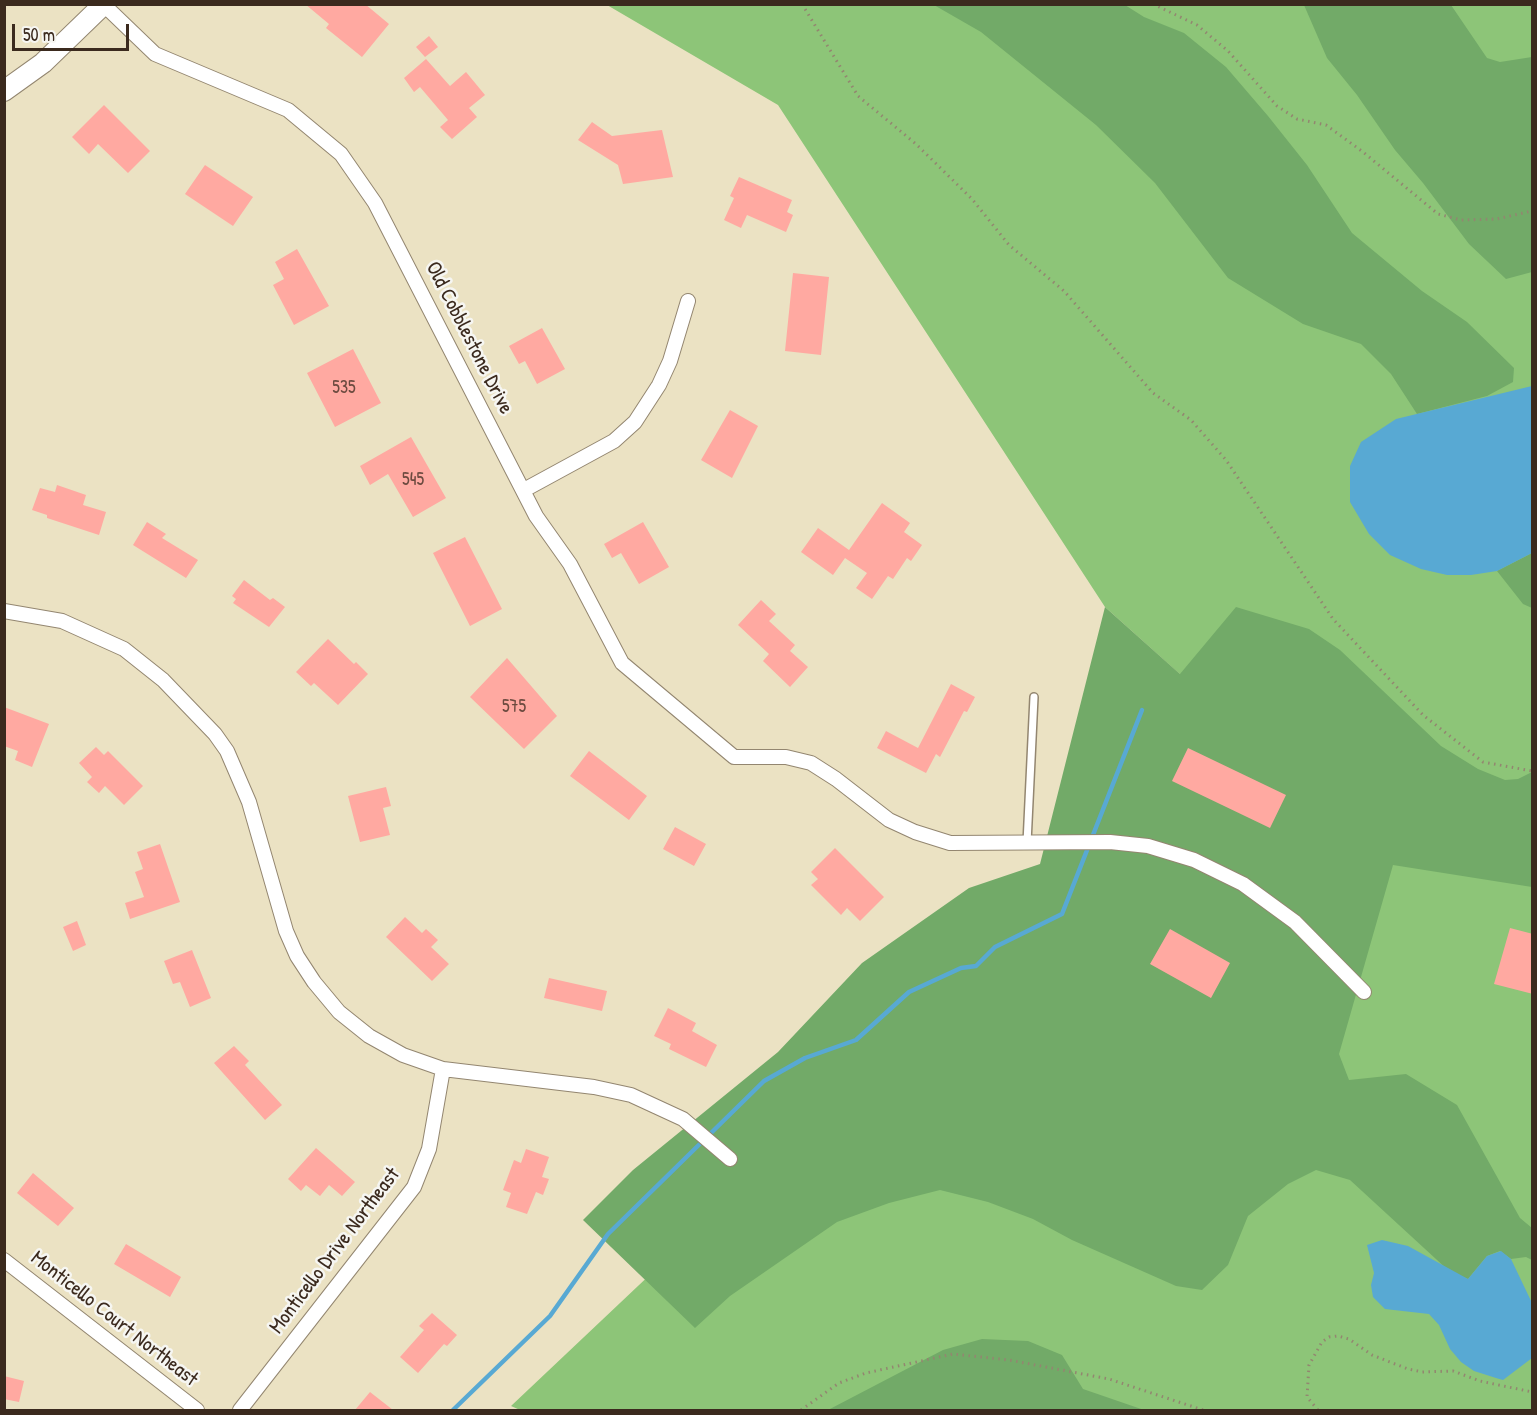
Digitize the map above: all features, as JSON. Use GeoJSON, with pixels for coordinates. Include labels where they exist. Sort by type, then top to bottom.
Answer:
{"type":"FeatureCollection","features":[{"type":"Feature","properties":{"kind":"street"},"geometry":{"type":"LineString","coordinates":[[4,91],[43,63],[104,5]]}},
{"type":"Feature","properties":{"kind":"street","name":"Old Cobblestone Drive"},"geometry":{"type":"LineString","coordinates":[[104,5],[155,54],[288,110],[341,154],[375,203],[536,516],[570,564],[622,663],[735,756],[786,757],[811,764],[836,779],[889,820],[950,843],[1027,843]]}},
{"type":"Feature","properties":{"kind":"street"},"geometry":{"type":"LineString","coordinates":[[524,490],[614,441],[635,422],[659,385],[670,361],[688,301]]}},
{"type":"Feature","properties":{"kind":"street"},"geometry":{"type":"LineString","coordinates":[[4,611],[62,621],[124,649],[163,680],[209,727],[227,752],[241,780],[286,931],[314,982],[339,1012],[369,1036],[403,1055],[443,1069],[594,1087],[631,1095],[683,1119],[730,1159]]}},
{"type":"Feature","properties":{"kind":"street"},"geometry":{"type":"LineString","coordinates":[[1027,843],[1119,843],[1148,846],[1194,860],[1243,884],[1295,922],[1364,992]]}},
{"type":"Feature","properties":{"kind":"street","name":"Monticello Drive Northeast"},"geometry":{"type":"LineString","coordinates":[[240,1410],[414,1187],[429,1149],[443,1069]]}},
{"type":"Feature","properties":{"kind":"street","name":"Monticello Court Northeast"},"geometry":{"type":"LineString","coordinates":[[4,1260],[197,1410]]}},
{"type":"Feature","properties":{"kind":"lane"},"geometry":{"type":"LineString","coordinates":[[1027,843],[1034,697]]}},
{"type":"Feature","properties":{"kind":"path"},"geometry":{"type":"LineString","coordinates":[[802,4],[858,96],[916,144],[948,175],[972,199],[1009,245],[1064,291],[1153,393],[1191,420],[1219,452],[1333,619],[1422,715],[1483,762],[1533,771]]}},
{"type":"Feature","properties":{"kind":"path"},"geometry":{"type":"LineString","coordinates":[[1153,4],[1197,25],[1228,51],[1277,106],[1297,119],[1326,125],[1364,152],[1438,214],[1461,220],[1497,219],[1533,211]]}},
{"type":"Feature","properties":{"kind":"path"},"geometry":{"type":"LineString","coordinates":[[1318,1410],[1307,1397],[1310,1365],[1322,1342],[1329,1337],[1338,1336],[1349,1339],[1372,1355],[1408,1369],[1422,1372],[1453,1371],[1480,1381],[1533,1392]]}},
{"type":"Feature","properties":{"kind":"path"},"geometry":{"type":"LineString","coordinates":[[801,1410],[839,1383],[866,1373],[953,1354],[1009,1360],[1109,1379],[1203,1410]]}},
{"type":"Feature","properties":{"kind":"green space"},"geometry":{"type":"Polygon","coordinates":[[[607,5],[1532,5],[1532,1410],[520,1410],[511,1406],[893,1045],[1393,865],[1105,607],[778,105],[607,5]]]}},
{"type":"Feature","properties":{"kind":"green space"},"geometry":{"type":"Polygon","coordinates":[[[934,5],[1125,5],[1144,17],[1184,33],[1226,67],[1268,116],[1307,165],[1352,233],[1422,291],[1467,322],[1514,368],[1513,382],[1487,396],[1417,414],[1391,374],[1361,344],[1303,324],[1228,278],[1155,183],[1096,125],[981,32],[934,5]]]}},
{"type":"Feature","properties":{"kind":"green space"},"geometry":{"type":"Polygon","coordinates":[[[1304,5],[1451,5],[1487,58],[1500,62],[1532,57],[1532,272],[1506,279],[1469,244],[1327,58],[1304,5]]]}},
{"type":"Feature","properties":{"kind":"green space"},"geometry":{"type":"Polygon","coordinates":[[[1532,553],[1532,608],[1523,604],[1497,571],[1532,553]]]}},
{"type":"Feature","properties":{"kind":"green space"},"geometry":{"type":"Polygon","coordinates":[[[1105,607],[1180,674],[1236,607],[1309,629],[1340,650],[1441,746],[1478,769],[1505,780],[1518,779],[1532,772],[1532,887],[1393,865],[1339,1054],[1349,1080],[1406,1074],[1457,1105],[1520,1218],[1532,1228],[1532,1260],[1526,1257],[1511,1259],[1500,1251],[1487,1256],[1468,1279],[1449,1271],[1350,1180],[1316,1170],[1288,1184],[1248,1216],[1228,1265],[1202,1290],[1176,1286],[1072,1240],[1033,1219],[988,1202],[940,1190],[889,1203],[837,1222],[730,1296],[695,1328],[583,1220],[633,1170],[778,1052],[862,963],[969,888],[1040,864],[1105,607]]]}},
{"type":"Feature","properties":{"kind":"green space"},"geometry":{"type":"Polygon","coordinates":[[[982,1339],[1028,1341],[1062,1355],[1083,1389],[1144,1410],[828,1410],[943,1350],[982,1339]]]}},
{"type":"Feature","properties":{"kind":"water"},"geometry":{"type":"Polygon","coordinates":[[[1532,386],[1532,553],[1497,571],[1471,575],[1447,575],[1421,569],[1390,555],[1369,534],[1350,502],[1350,466],[1361,442],[1396,419],[1532,386]]]}},
{"type":"Feature","properties":{"kind":"water"},"geometry":{"type":"Polygon","coordinates":[[[1382,1240],[1408,1246],[1468,1279],[1487,1256],[1501,1251],[1511,1259],[1532,1303],[1532,1358],[1503,1380],[1474,1371],[1461,1362],[1450,1349],[1439,1325],[1429,1314],[1385,1309],[1373,1297],[1371,1285],[1374,1273],[1367,1245],[1382,1240]]]}},
{"type":"Feature","properties":{"kind":"building"},"geometry":{"type":"Polygon","coordinates":[[[305,4],[365,4],[389,24],[362,57],[326,28],[329,24],[305,4]]]}},
{"type":"Feature","properties":{"kind":"building"},"geometry":{"type":"Polygon","coordinates":[[[429,36],[438,47],[425,57],[416,47],[429,36]]]}},
{"type":"Feature","properties":{"kind":"building"},"geometry":{"type":"Polygon","coordinates":[[[426,59],[450,86],[466,72],[485,95],[469,108],[477,117],[452,139],[440,127],[448,120],[420,87],[414,92],[404,78],[426,59]]]}},
{"type":"Feature","properties":{"kind":"building"},"geometry":{"type":"Polygon","coordinates":[[[104,105],[150,151],[128,173],[98,144],[89,154],[72,137],[104,105]]]}},
{"type":"Feature","properties":{"kind":"building"},"geometry":{"type":"Polygon","coordinates":[[[592,122],[612,136],[662,130],[673,177],[623,184],[618,165],[578,140],[592,122]]]}},
{"type":"Feature","properties":{"kind":"building"},"geometry":{"type":"Polygon","coordinates":[[[205,165],[253,197],[233,226],[185,194],[205,165]]]}},
{"type":"Feature","properties":{"kind":"building"},"geometry":{"type":"Polygon","coordinates":[[[739,177],[792,200],[787,212],[793,215],[786,232],[747,215],[741,228],[724,220],[734,198],[730,196],[739,177]]]}},
{"type":"Feature","properties":{"kind":"building"},"geometry":{"type":"Polygon","coordinates":[[[297,249],[329,306],[294,325],[273,285],[284,279],[275,262],[297,249]]]}},
{"type":"Feature","properties":{"kind":"building"},"geometry":{"type":"Polygon","coordinates":[[[793,273],[829,277],[821,355],[785,351],[793,273]]]}},
{"type":"Feature","properties":{"kind":"building"},"geometry":{"type":"Polygon","coordinates":[[[542,328],[565,369],[537,384],[525,361],[519,364],[509,346],[542,328]]]}},
{"type":"Feature","properties":{"kind":"building"},"geometry":{"type":"Polygon","coordinates":[[[353,349],[381,403],[335,427],[307,373],[353,349]]]}},
{"type":"Feature","properties":{"kind":"building"},"geometry":{"type":"Polygon","coordinates":[[[730,410],[758,426],[732,478],[701,460],[730,410]]]}},
{"type":"Feature","properties":{"kind":"building"},"geometry":{"type":"Polygon","coordinates":[[[411,437],[446,498],[413,517],[388,474],[370,485],[360,466],[411,437]]]}},
{"type":"Feature","properties":{"kind":"building"},"geometry":{"type":"Polygon","coordinates":[[[57,485],[86,495],[83,505],[106,512],[99,535],[47,518],[47,515],[32,510],[40,488],[55,492],[57,485]]]}},
{"type":"Feature","properties":{"kind":"building"},"geometry":{"type":"Polygon","coordinates":[[[882,503],[910,523],[904,532],[922,545],[911,561],[907,558],[893,579],[888,576],[872,599],[856,588],[867,573],[845,558],[833,575],[801,552],[818,528],[849,550],[882,503]]]}},
{"type":"Feature","properties":{"kind":"building"},"geometry":{"type":"Polygon","coordinates":[[[147,522],[166,534],[162,538],[198,560],[186,578],[133,545],[147,522]]]}},
{"type":"Feature","properties":{"kind":"building"},"geometry":{"type":"Polygon","coordinates":[[[643,522],[669,567],[639,584],[621,553],[612,558],[604,544],[643,522]]]}},
{"type":"Feature","properties":{"kind":"building"},"geometry":{"type":"Polygon","coordinates":[[[465,537],[502,609],[470,626],[433,553],[465,537]]]}},
{"type":"Feature","properties":{"kind":"building"},"geometry":{"type":"Polygon","coordinates":[[[244,580],[270,600],[273,598],[285,607],[269,627],[233,603],[236,599],[232,596],[244,580]]]}},
{"type":"Feature","properties":{"kind":"building"},"geometry":{"type":"Polygon","coordinates":[[[761,600],[776,614],[769,621],[795,645],[790,651],[808,667],[790,687],[763,661],[769,654],[738,625],[761,600]]]}},
{"type":"Feature","properties":{"kind":"building"},"geometry":{"type":"Polygon","coordinates":[[[328,639],[368,674],[338,705],[314,683],[311,686],[296,672],[328,639]]]}},
{"type":"Feature","properties":{"kind":"building"},"geometry":{"type":"Polygon","coordinates":[[[507,658],[557,716],[524,749],[470,697],[507,658]]]}},
{"type":"Feature","properties":{"kind":"building"},"geometry":{"type":"Polygon","coordinates":[[[951,684],[975,697],[967,712],[964,711],[940,757],[936,754],[926,773],[877,748],[886,731],[918,748],[951,684]]]}},
{"type":"Feature","properties":{"kind":"building"},"geometry":{"type":"Polygon","coordinates":[[[4,707],[49,724],[32,767],[15,760],[18,751],[4,746],[4,707]]]}},
{"type":"Feature","properties":{"kind":"building"},"geometry":{"type":"Polygon","coordinates":[[[96,747],[104,755],[108,751],[143,786],[124,805],[105,786],[99,793],[87,782],[92,777],[79,763],[96,747]]]}},
{"type":"Feature","properties":{"kind":"building"},"geometry":{"type":"Polygon","coordinates":[[[1188,748],[1286,795],[1270,828],[1172,781],[1188,748]]]}},
{"type":"Feature","properties":{"kind":"building"},"geometry":{"type":"Polygon","coordinates":[[[589,751],[647,796],[629,820],[570,776],[589,751]]]}},
{"type":"Feature","properties":{"kind":"building"},"geometry":{"type":"Polygon","coordinates":[[[386,787],[391,806],[383,808],[390,835],[360,842],[348,796],[386,787]]]}},
{"type":"Feature","properties":{"kind":"building"},"geometry":{"type":"Polygon","coordinates":[[[675,827],[706,844],[694,866],[663,849],[675,827]]]}},
{"type":"Feature","properties":{"kind":"building"},"geometry":{"type":"Polygon","coordinates":[[[160,844],[180,902],[130,919],[125,903],[144,897],[135,872],[143,869],[137,852],[160,844]]]}},
{"type":"Feature","properties":{"kind":"building"},"geometry":{"type":"Polygon","coordinates":[[[835,848],[884,897],[860,921],[847,908],[841,915],[811,885],[818,879],[811,872],[835,848]]]}},
{"type":"Feature","properties":{"kind":"building"},"geometry":{"type":"Polygon","coordinates":[[[405,917],[422,933],[426,929],[438,940],[431,947],[449,964],[432,981],[386,937],[405,917]]]}},
{"type":"Feature","properties":{"kind":"building"},"geometry":{"type":"Polygon","coordinates":[[[77,921],[86,945],[73,951],[63,927],[77,921]]]}},
{"type":"Feature","properties":{"kind":"building"},"geometry":{"type":"Polygon","coordinates":[[[1510,928],[1533,934],[1533,994],[1494,984],[1510,928]]]}},
{"type":"Feature","properties":{"kind":"building"},"geometry":{"type":"Polygon","coordinates":[[[1170,929],[1230,963],[1211,998],[1150,964],[1170,929]]]}},
{"type":"Feature","properties":{"kind":"building"},"geometry":{"type":"Polygon","coordinates":[[[192,950],[211,998],[190,1007],[180,982],[173,984],[164,961],[192,950]]]}},
{"type":"Feature","properties":{"kind":"building"},"geometry":{"type":"Polygon","coordinates":[[[549,978],[607,991],[602,1011],[544,998],[549,978]]]}},
{"type":"Feature","properties":{"kind":"building"},"geometry":{"type":"Polygon","coordinates":[[[668,1008],[696,1023],[692,1031],[717,1045],[706,1067],[669,1049],[671,1044],[654,1036],[668,1008]]]}},
{"type":"Feature","properties":{"kind":"building"},"geometry":{"type":"Polygon","coordinates":[[[234,1046],[249,1061],[245,1065],[282,1105],[265,1120],[214,1063],[234,1046]]]}},
{"type":"Feature","properties":{"kind":"building"},"geometry":{"type":"Polygon","coordinates":[[[316,1148],[355,1182],[342,1196],[329,1185],[320,1196],[306,1185],[301,1191],[288,1179],[316,1148]]]}},
{"type":"Feature","properties":{"kind":"building"},"geometry":{"type":"Polygon","coordinates":[[[526,1149],[549,1157],[542,1177],[549,1179],[543,1195],[536,1192],[527,1214],[506,1207],[511,1193],[503,1190],[514,1160],[521,1163],[526,1149]]]}},
{"type":"Feature","properties":{"kind":"building"},"geometry":{"type":"Polygon","coordinates":[[[33,1173],[74,1208],[58,1226],[17,1193],[33,1173]]]}},
{"type":"Feature","properties":{"kind":"building"},"geometry":{"type":"Polygon","coordinates":[[[126,1244],[181,1277],[170,1297],[114,1264],[126,1244]]]}},
{"type":"Feature","properties":{"kind":"building"},"geometry":{"type":"Polygon","coordinates":[[[432,1313],[457,1335],[447,1346],[444,1344],[418,1373],[400,1357],[424,1330],[419,1326],[432,1313]]]}},
{"type":"Feature","properties":{"kind":"building"},"geometry":{"type":"Polygon","coordinates":[[[4,1376],[24,1381],[19,1402],[4,1399],[4,1376]]]}},
{"type":"Feature","properties":{"kind":"building"},"geometry":{"type":"Polygon","coordinates":[[[370,1392],[393,1410],[355,1410],[370,1392]]]}},
{"type":"Feature","properties":{"kind":"waterway"},"geometry":{"type":"LineString","coordinates":[[453,1410],[550,1316],[608,1234],[764,1081],[805,1058],[856,1040],[909,992],[961,968],[976,966],[995,947],[1062,914],[1142,710]]}}]}
